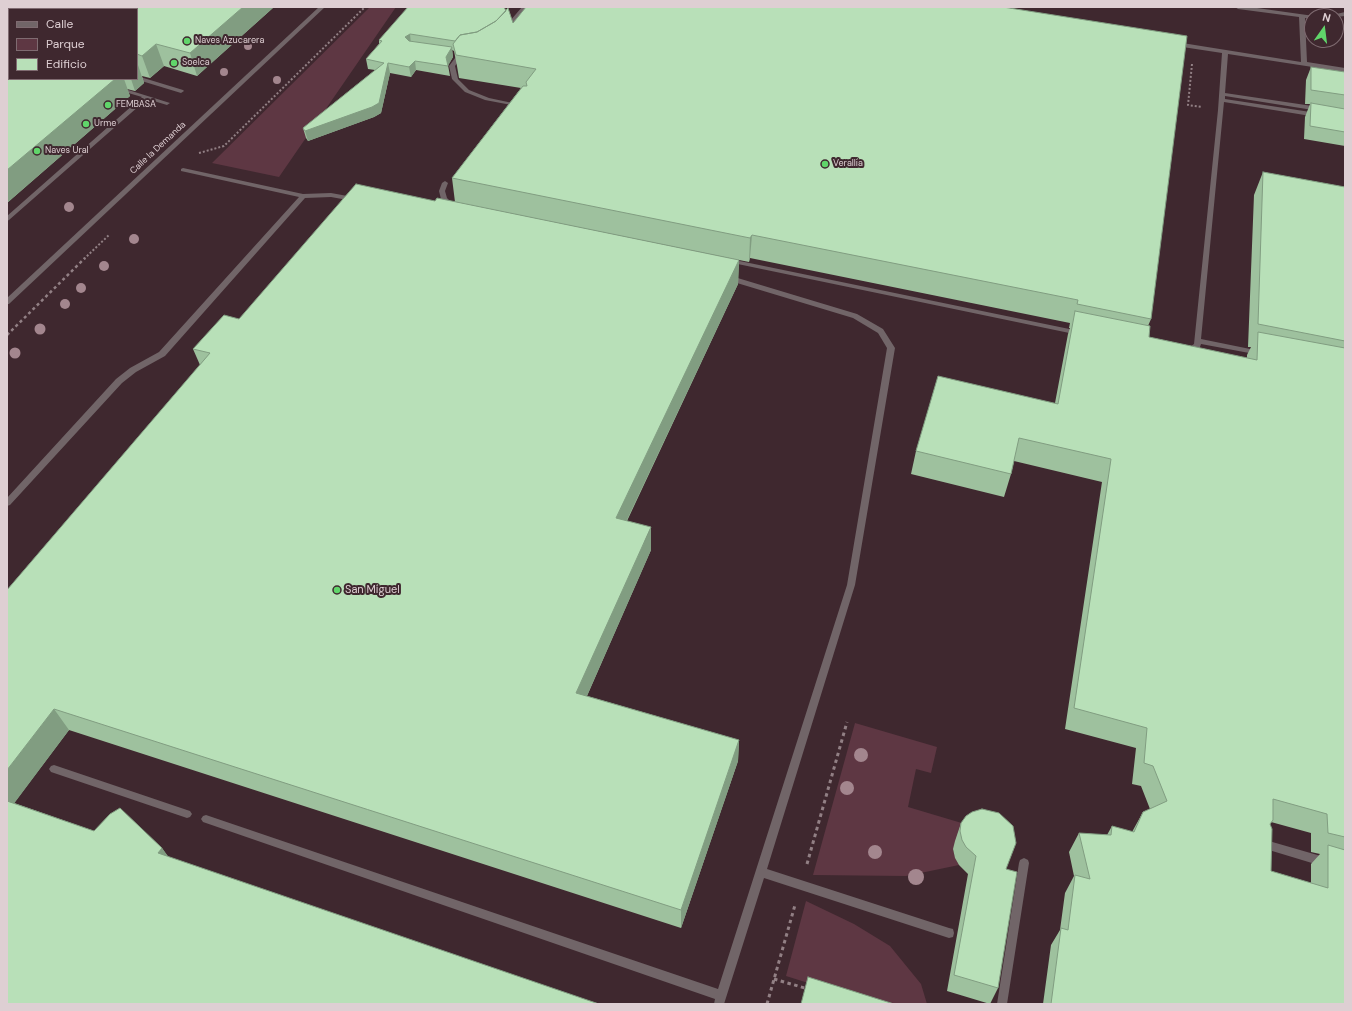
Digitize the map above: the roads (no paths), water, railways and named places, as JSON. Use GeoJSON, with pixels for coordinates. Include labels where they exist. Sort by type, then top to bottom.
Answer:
{"type":"FeatureCollection","features":[{"type":"Feature","properties":{"kind":"street","name":"Calle la Demanda"},"geometry":{"type":"LineString","coordinates":[[7,302],[322,7]]}},
{"type":"Feature","properties":{"kind":"street"},"geometry":{"type":"LineString","coordinates":[[501,35],[525,7]]}},
{"type":"Feature","properties":{"kind":"street"},"geometry":{"type":"LineString","coordinates":[[1238,7],[1302,17],[1304,64]]}},
{"type":"Feature","properties":{"kind":"street"},"geometry":{"type":"LineString","coordinates":[[1170,43],[1345,70]]}},
{"type":"Feature","properties":{"kind":"street"},"geometry":{"type":"LineString","coordinates":[[1175,351],[1189,350],[1197,345],[1198,340],[1221,110],[1225,51]]}},
{"type":"Feature","properties":{"kind":"street"},"geometry":{"type":"LineString","coordinates":[[453,54],[462,54],[452,66],[456,79],[467,91],[487,99],[526,107]]}},
{"type":"Feature","properties":{"kind":"street"},"geometry":{"type":"LineString","coordinates":[[138,78],[181,91]]}},
{"type":"Feature","properties":{"kind":"street"},"geometry":{"type":"LineString","coordinates":[[111,87],[167,103]]}},
{"type":"Feature","properties":{"kind":"street"},"geometry":{"type":"LineString","coordinates":[[7,219],[146,97]]}},
{"type":"Feature","properties":{"kind":"street"},"geometry":{"type":"LineString","coordinates":[[1222,97],[1330,110]]}},
{"type":"Feature","properties":{"kind":"street"},"geometry":{"type":"LineString","coordinates":[[1222,97],[1322,116]]}},
{"type":"Feature","properties":{"kind":"street"},"geometry":{"type":"LineString","coordinates":[[183,170],[303,196],[332,195],[360,200]]}},
{"type":"Feature","properties":{"kind":"street"},"geometry":{"type":"LineString","coordinates":[[445,183],[442,190],[444,199],[448,203],[462,206]]}},
{"type":"Feature","properties":{"kind":"street"},"geometry":{"type":"LineString","coordinates":[[7,503],[118,381],[133,370],[162,354],[303,196]]}},
{"type":"Feature","properties":{"kind":"street"},"geometry":{"type":"LineString","coordinates":[[720,259],[1087,334]]}},
{"type":"Feature","properties":{"kind":"street"},"geometry":{"type":"LineString","coordinates":[[206,820],[721,1000],[851,585],[891,348],[881,331],[855,316],[742,281],[719,276]]}},
{"type":"Feature","properties":{"kind":"street"},"geometry":{"type":"LineString","coordinates":[[1198,340],[1268,354]]}},
{"type":"Feature","properties":{"kind":"street"},"geometry":{"type":"LineString","coordinates":[[54,769],[187,814]]}},
{"type":"Feature","properties":{"kind":"street"},"geometry":{"type":"LineString","coordinates":[[1261,844],[1345,868]]}},
{"type":"Feature","properties":{"kind":"street"},"geometry":{"type":"LineString","coordinates":[[1002,1004],[1024,863]]}},
{"type":"Feature","properties":{"kind":"street"},"geometry":{"type":"LineString","coordinates":[[760,872],[949,933]]}},
{"type":"Feature","properties":{"kind":"place","name":"Naves Azucarera"},"geometry":{"type":"Point","coordinates":[187,41]}},
{"type":"Feature","properties":{"kind":"place","name":"Soelca"},"geometry":{"type":"Point","coordinates":[174,63]}},
{"type":"Feature","properties":{"kind":"place","name":"FEMBASA"},"geometry":{"type":"Point","coordinates":[108,105]}},
{"type":"Feature","properties":{"kind":"place","name":"Urme"},"geometry":{"type":"Point","coordinates":[86,124]}},
{"type":"Feature","properties":{"kind":"place","name":"Naves Ural"},"geometry":{"type":"Point","coordinates":[37,151]}},
{"type":"Feature","properties":{"kind":"place","name":"Verallia"},"geometry":{"type":"Point","coordinates":[825,164]}},
{"type":"Feature","properties":{"kind":"place","name":"San Miguel"},"geometry":{"type":"Point","coordinates":[337,590]}}]}
